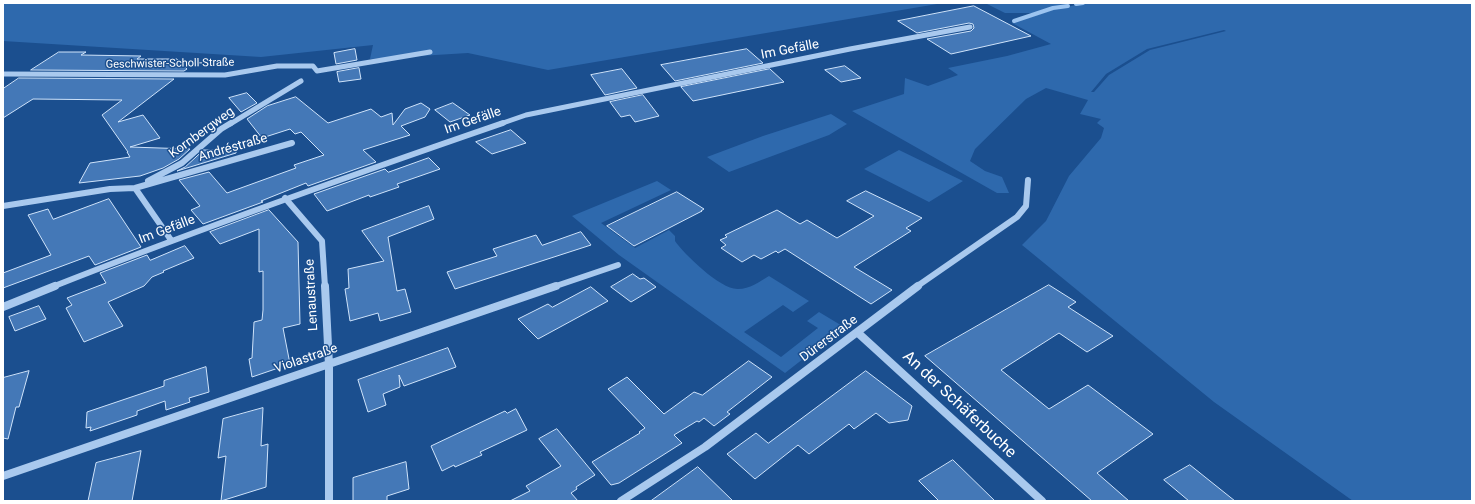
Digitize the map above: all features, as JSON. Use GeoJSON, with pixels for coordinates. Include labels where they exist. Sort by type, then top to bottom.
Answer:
{"type":"FeatureCollection","features":[{"type":"Feature","properties":{"kind":"street","name":"Im Gefälle"},"geometry":{"type":"LineString","coordinates":[[3,307],[170,240],[284,198],[526,115],[865,46],[970,27]]}},
{"type":"Feature","properties":{"kind":"street","name":"Geschwister-Scholl-Straße"},"geometry":{"type":"LineString","coordinates":[[3,74],[225,75],[296,65],[313,66],[317,71],[430,52]]}},
{"type":"Feature","properties":{"kind":"street","name":"Kornbergweg"},"geometry":{"type":"LineString","coordinates":[[135,188],[182,163],[221,129],[301,81]]}},
{"type":"Feature","properties":{"kind":"street","name":"Andréstraße"},"geometry":{"type":"LineString","coordinates":[[3,206],[110,189],[135,188],[292,143]]}},
{"type":"Feature","properties":{"kind":"street","name":"Dürerstraße"},"geometry":{"type":"LineString","coordinates":[[621,501],[704,447],[922,283],[1017,217],[1026,206],[1028,180]]}},
{"type":"Feature","properties":{"kind":"street"},"geometry":{"type":"LineString","coordinates":[[135,188],[170,240]]}},
{"type":"Feature","properties":{"kind":"street","name":"Lenaustraße"},"geometry":{"type":"LineString","coordinates":[[284,198],[322,241],[329,365],[329,501]]}},
{"type":"Feature","properties":{"kind":"street","name":"Violastraße"},"geometry":{"type":"LineString","coordinates":[[3,476],[618,265]]}},
{"type":"Feature","properties":{"kind":"street","name":"An der Schäferbuche"},"geometry":{"type":"LineString","coordinates":[[857,332],[1042,501]]}},
{"type":"Feature","properties":{"kind":"shaded area"},"geometry":{"type":"Polygon","coordinates":[[[3,3],[943,3],[548,70],[468,53],[370,59],[373,45],[261,57],[3,41],[3,3]]]}},
{"type":"Feature","properties":{"kind":"shaded area"},"geometry":{"type":"Polygon","coordinates":[[[985,3],[1074,3],[1034,13],[1005,13],[985,3]]]}},
{"type":"Feature","properties":{"kind":"shaded area"},"geometry":{"type":"Polygon","coordinates":[[[1087,3],[1472,3],[1472,501],[1353,501],[1214,402],[1022,245],[1046,221],[1069,176],[1101,138],[1104,128],[1097,123],[1101,119],[1080,114],[1088,100],[1046,88],[1026,99],[975,149],[970,161],[985,171],[1002,177],[1009,193],[997,193],[852,111],[904,94],[905,78],[928,86],[958,75],[948,68],[1007,56],[1051,44],[1012,23],[1055,9],[1087,3]],[[1224,30],[1147,49],[1106,74],[1091,92],[1094,92],[1109,75],[1150,50],[1226,31],[1224,30]]]}},
{"type":"Feature","properties":{"kind":"shaded area"},"geometry":{"type":"Polygon","coordinates":[[[831,114],[847,124],[829,135],[729,172],[707,157],[763,136],[831,114]]]}},
{"type":"Feature","properties":{"kind":"shaded area"},"geometry":{"type":"Polygon","coordinates":[[[899,150],[963,181],[929,202],[864,169],[899,150]]]}},
{"type":"Feature","properties":{"kind":"shaded area"},"geometry":{"type":"Polygon","coordinates":[[[657,181],[671,190],[601,223],[635,248],[669,230],[675,236],[675,241],[686,254],[722,284],[731,288],[742,289],[754,285],[769,276],[809,301],[793,312],[783,305],[744,332],[781,357],[818,328],[807,321],[819,312],[844,327],[785,373],[619,255],[572,216],[657,181]]]}},
{"type":"Feature","properties":{"kind":"building"},"geometry":{"type":"Polygon","coordinates":[[[974,6],[1031,36],[951,54],[927,39],[971,31],[974,28],[973,24],[969,23],[917,33],[898,21],[974,6]]]}},
{"type":"Feature","properties":{"kind":"building"},"geometry":{"type":"Polygon","coordinates":[[[355,49],[357,60],[336,64],[334,53],[355,49]]]}},
{"type":"Feature","properties":{"kind":"building"},"geometry":{"type":"Polygon","coordinates":[[[747,49],[763,63],[675,81],[661,65],[747,49]]]}},
{"type":"Feature","properties":{"kind":"building"},"geometry":{"type":"Polygon","coordinates":[[[59,52],[86,52],[81,55],[141,56],[137,59],[177,59],[187,69],[184,71],[31,70],[59,52]]]}},
{"type":"Feature","properties":{"kind":"building"},"geometry":{"type":"Polygon","coordinates":[[[845,66],[861,78],[841,82],[825,70],[845,66]]]}},
{"type":"Feature","properties":{"kind":"building"},"geometry":{"type":"Polygon","coordinates":[[[359,68],[361,79],[339,82],[337,72],[359,68]]]}},
{"type":"Feature","properties":{"kind":"building"},"geometry":{"type":"Polygon","coordinates":[[[622,69],[637,88],[605,95],[591,75],[622,69]]]}},
{"type":"Feature","properties":{"kind":"building"},"geometry":{"type":"Polygon","coordinates":[[[770,69],[784,82],[693,101],[681,87],[770,69]]]}},
{"type":"Feature","properties":{"kind":"building"},"geometry":{"type":"Polygon","coordinates":[[[19,78],[174,79],[118,122],[143,115],[160,138],[130,147],[190,149],[179,159],[163,168],[140,176],[79,183],[90,163],[130,157],[102,115],[122,100],[33,99],[3,118],[3,89],[19,78]]]}},
{"type":"Feature","properties":{"kind":"building"},"geometry":{"type":"Polygon","coordinates":[[[247,93],[257,103],[241,112],[229,98],[247,93]]]}},
{"type":"Feature","properties":{"kind":"building"},"geometry":{"type":"Polygon","coordinates":[[[643,95],[659,116],[635,122],[630,115],[621,117],[610,102],[643,95]]]}},
{"type":"Feature","properties":{"kind":"building"},"geometry":{"type":"Polygon","coordinates":[[[296,97],[328,123],[371,109],[381,117],[392,113],[393,125],[405,109],[421,103],[430,109],[425,117],[401,126],[410,135],[363,150],[376,162],[308,186],[306,183],[261,201],[263,202],[203,224],[191,210],[200,206],[179,180],[209,172],[227,193],[296,168],[294,165],[324,155],[301,132],[295,134],[290,129],[262,138],[247,119],[267,106],[296,97]]]}},
{"type":"Feature","properties":{"kind":"building"},"geometry":{"type":"Polygon","coordinates":[[[453,103],[470,115],[450,122],[435,110],[453,103]]]}},
{"type":"Feature","properties":{"kind":"building"},"geometry":{"type":"Polygon","coordinates":[[[511,130],[526,143],[492,154],[476,142],[511,130]]]}},
{"type":"Feature","properties":{"kind":"building"},"geometry":{"type":"Polygon","coordinates":[[[204,150],[236,151],[236,153],[177,171],[185,167],[204,150]]]}},
{"type":"Feature","properties":{"kind":"building"},"geometry":{"type":"Polygon","coordinates":[[[429,158],[440,169],[397,184],[399,187],[370,197],[369,195],[327,211],[314,194],[385,169],[388,172],[429,158]]]}},
{"type":"Feature","properties":{"kind":"building"},"geometry":{"type":"Polygon","coordinates":[[[866,191],[922,218],[906,228],[911,231],[854,267],[892,290],[871,304],[785,249],[778,253],[776,251],[761,259],[754,255],[742,262],[721,248],[726,245],[720,240],[727,237],[725,235],[777,210],[800,224],[807,220],[837,238],[874,216],[847,201],[866,191]]]}},
{"type":"Feature","properties":{"kind":"building"},"geometry":{"type":"Polygon","coordinates":[[[677,192],[704,209],[634,246],[607,226],[677,192]]]}},
{"type":"Feature","properties":{"kind":"building"},"geometry":{"type":"Polygon","coordinates":[[[109,199],[141,247],[95,265],[89,256],[3,288],[3,273],[51,255],[28,215],[48,209],[53,219],[109,199]]]}},
{"type":"Feature","properties":{"kind":"building"},"geometry":{"type":"Polygon","coordinates":[[[429,206],[434,219],[388,237],[397,291],[405,289],[411,312],[380,321],[378,313],[350,321],[345,289],[349,288],[348,269],[384,261],[362,231],[429,206]]]}},
{"type":"Feature","properties":{"kind":"building"},"geometry":{"type":"Polygon","coordinates":[[[269,210],[298,242],[300,324],[283,328],[290,364],[252,377],[249,359],[252,358],[254,322],[262,320],[263,310],[263,271],[259,272],[259,229],[220,244],[210,232],[269,210]]]}},
{"type":"Feature","properties":{"kind":"building"},"geometry":{"type":"Polygon","coordinates":[[[581,232],[591,245],[455,289],[447,272],[497,256],[493,249],[536,235],[542,245],[581,232]]]}},
{"type":"Feature","properties":{"kind":"building"},"geometry":{"type":"Polygon","coordinates":[[[185,246],[194,258],[163,271],[164,272],[152,277],[144,286],[108,302],[123,326],[84,342],[66,308],[72,305],[67,298],[106,283],[100,273],[147,255],[150,260],[185,246]]]}},
{"type":"Feature","properties":{"kind":"building"},"geometry":{"type":"Polygon","coordinates":[[[633,274],[640,279],[644,278],[656,287],[631,302],[611,287],[633,274]]]}},
{"type":"Feature","properties":{"kind":"building"},"geometry":{"type":"Polygon","coordinates":[[[1049,285],[1076,302],[1068,307],[1113,336],[1087,352],[1059,333],[1001,370],[1049,409],[1088,385],[1153,434],[1097,473],[1129,501],[1092,501],[925,356],[1049,285]]]}},
{"type":"Feature","properties":{"kind":"building"},"geometry":{"type":"Polygon","coordinates":[[[591,287],[608,301],[538,339],[518,319],[548,304],[552,307],[591,287]]]}},
{"type":"Feature","properties":{"kind":"building"},"geometry":{"type":"Polygon","coordinates":[[[39,306],[46,319],[15,331],[9,317],[39,306]]]}},
{"type":"Feature","properties":{"kind":"building"},"geometry":{"type":"Polygon","coordinates":[[[448,348],[456,367],[404,386],[399,375],[400,387],[383,394],[386,405],[368,412],[358,380],[448,348]]]}},
{"type":"Feature","properties":{"kind":"building"},"geometry":{"type":"Polygon","coordinates":[[[749,361],[772,377],[727,412],[730,414],[714,426],[704,418],[699,422],[697,421],[674,435],[682,443],[619,483],[611,485],[592,462],[640,433],[639,432],[645,428],[608,389],[627,377],[664,414],[694,392],[702,395],[749,361]]]}},
{"type":"Feature","properties":{"kind":"building"},"geometry":{"type":"Polygon","coordinates":[[[206,367],[209,392],[189,398],[190,402],[166,410],[165,401],[137,411],[137,415],[90,431],[91,427],[86,428],[87,412],[164,386],[164,381],[206,367]]]}},
{"type":"Feature","properties":{"kind":"building"},"geometry":{"type":"Polygon","coordinates":[[[29,371],[19,407],[16,407],[8,439],[3,438],[3,378],[29,371]]]}},
{"type":"Feature","properties":{"kind":"building"},"geometry":{"type":"Polygon","coordinates":[[[866,371],[912,406],[908,420],[889,423],[876,413],[854,429],[849,424],[809,454],[798,445],[755,479],[727,454],[756,433],[768,443],[866,371]]]}},
{"type":"Feature","properties":{"kind":"building"},"geometry":{"type":"Polygon","coordinates":[[[263,408],[261,446],[268,444],[266,487],[221,501],[226,456],[218,458],[223,419],[263,408]]]}},
{"type":"Feature","properties":{"kind":"building"},"geometry":{"type":"Polygon","coordinates":[[[516,409],[527,430],[480,452],[482,455],[442,471],[431,446],[505,411],[507,413],[516,409]]]}},
{"type":"Feature","properties":{"kind":"building"},"geometry":{"type":"Polygon","coordinates":[[[557,429],[595,475],[576,487],[577,489],[571,493],[578,501],[510,501],[530,491],[526,486],[561,466],[539,439],[557,429]]]}},
{"type":"Feature","properties":{"kind":"building"},"geometry":{"type":"Polygon","coordinates":[[[141,451],[132,501],[88,501],[96,463],[141,451]]]}},
{"type":"Feature","properties":{"kind":"building"},"geometry":{"type":"Polygon","coordinates":[[[953,460],[995,501],[939,501],[919,481],[953,460]]]}},
{"type":"Feature","properties":{"kind":"building"},"geometry":{"type":"Polygon","coordinates":[[[406,462],[409,489],[387,496],[387,501],[353,501],[353,478],[406,462]]]}},
{"type":"Feature","properties":{"kind":"building"},"geometry":{"type":"Polygon","coordinates":[[[1190,465],[1235,501],[1189,501],[1164,480],[1190,465]]]}},
{"type":"Feature","properties":{"kind":"building"},"geometry":{"type":"Polygon","coordinates":[[[698,467],[733,501],[651,501],[698,467]]]}},
{"type":"Feature","properties":{"kind":"waterway"},"geometry":{"type":"LineString","coordinates":[[1076,4],[1083,3]]}},
{"type":"Feature","properties":{"kind":"waterway"},"geometry":{"type":"LineString","coordinates":[[1014,21],[1053,8],[1068,6]]}}]}
